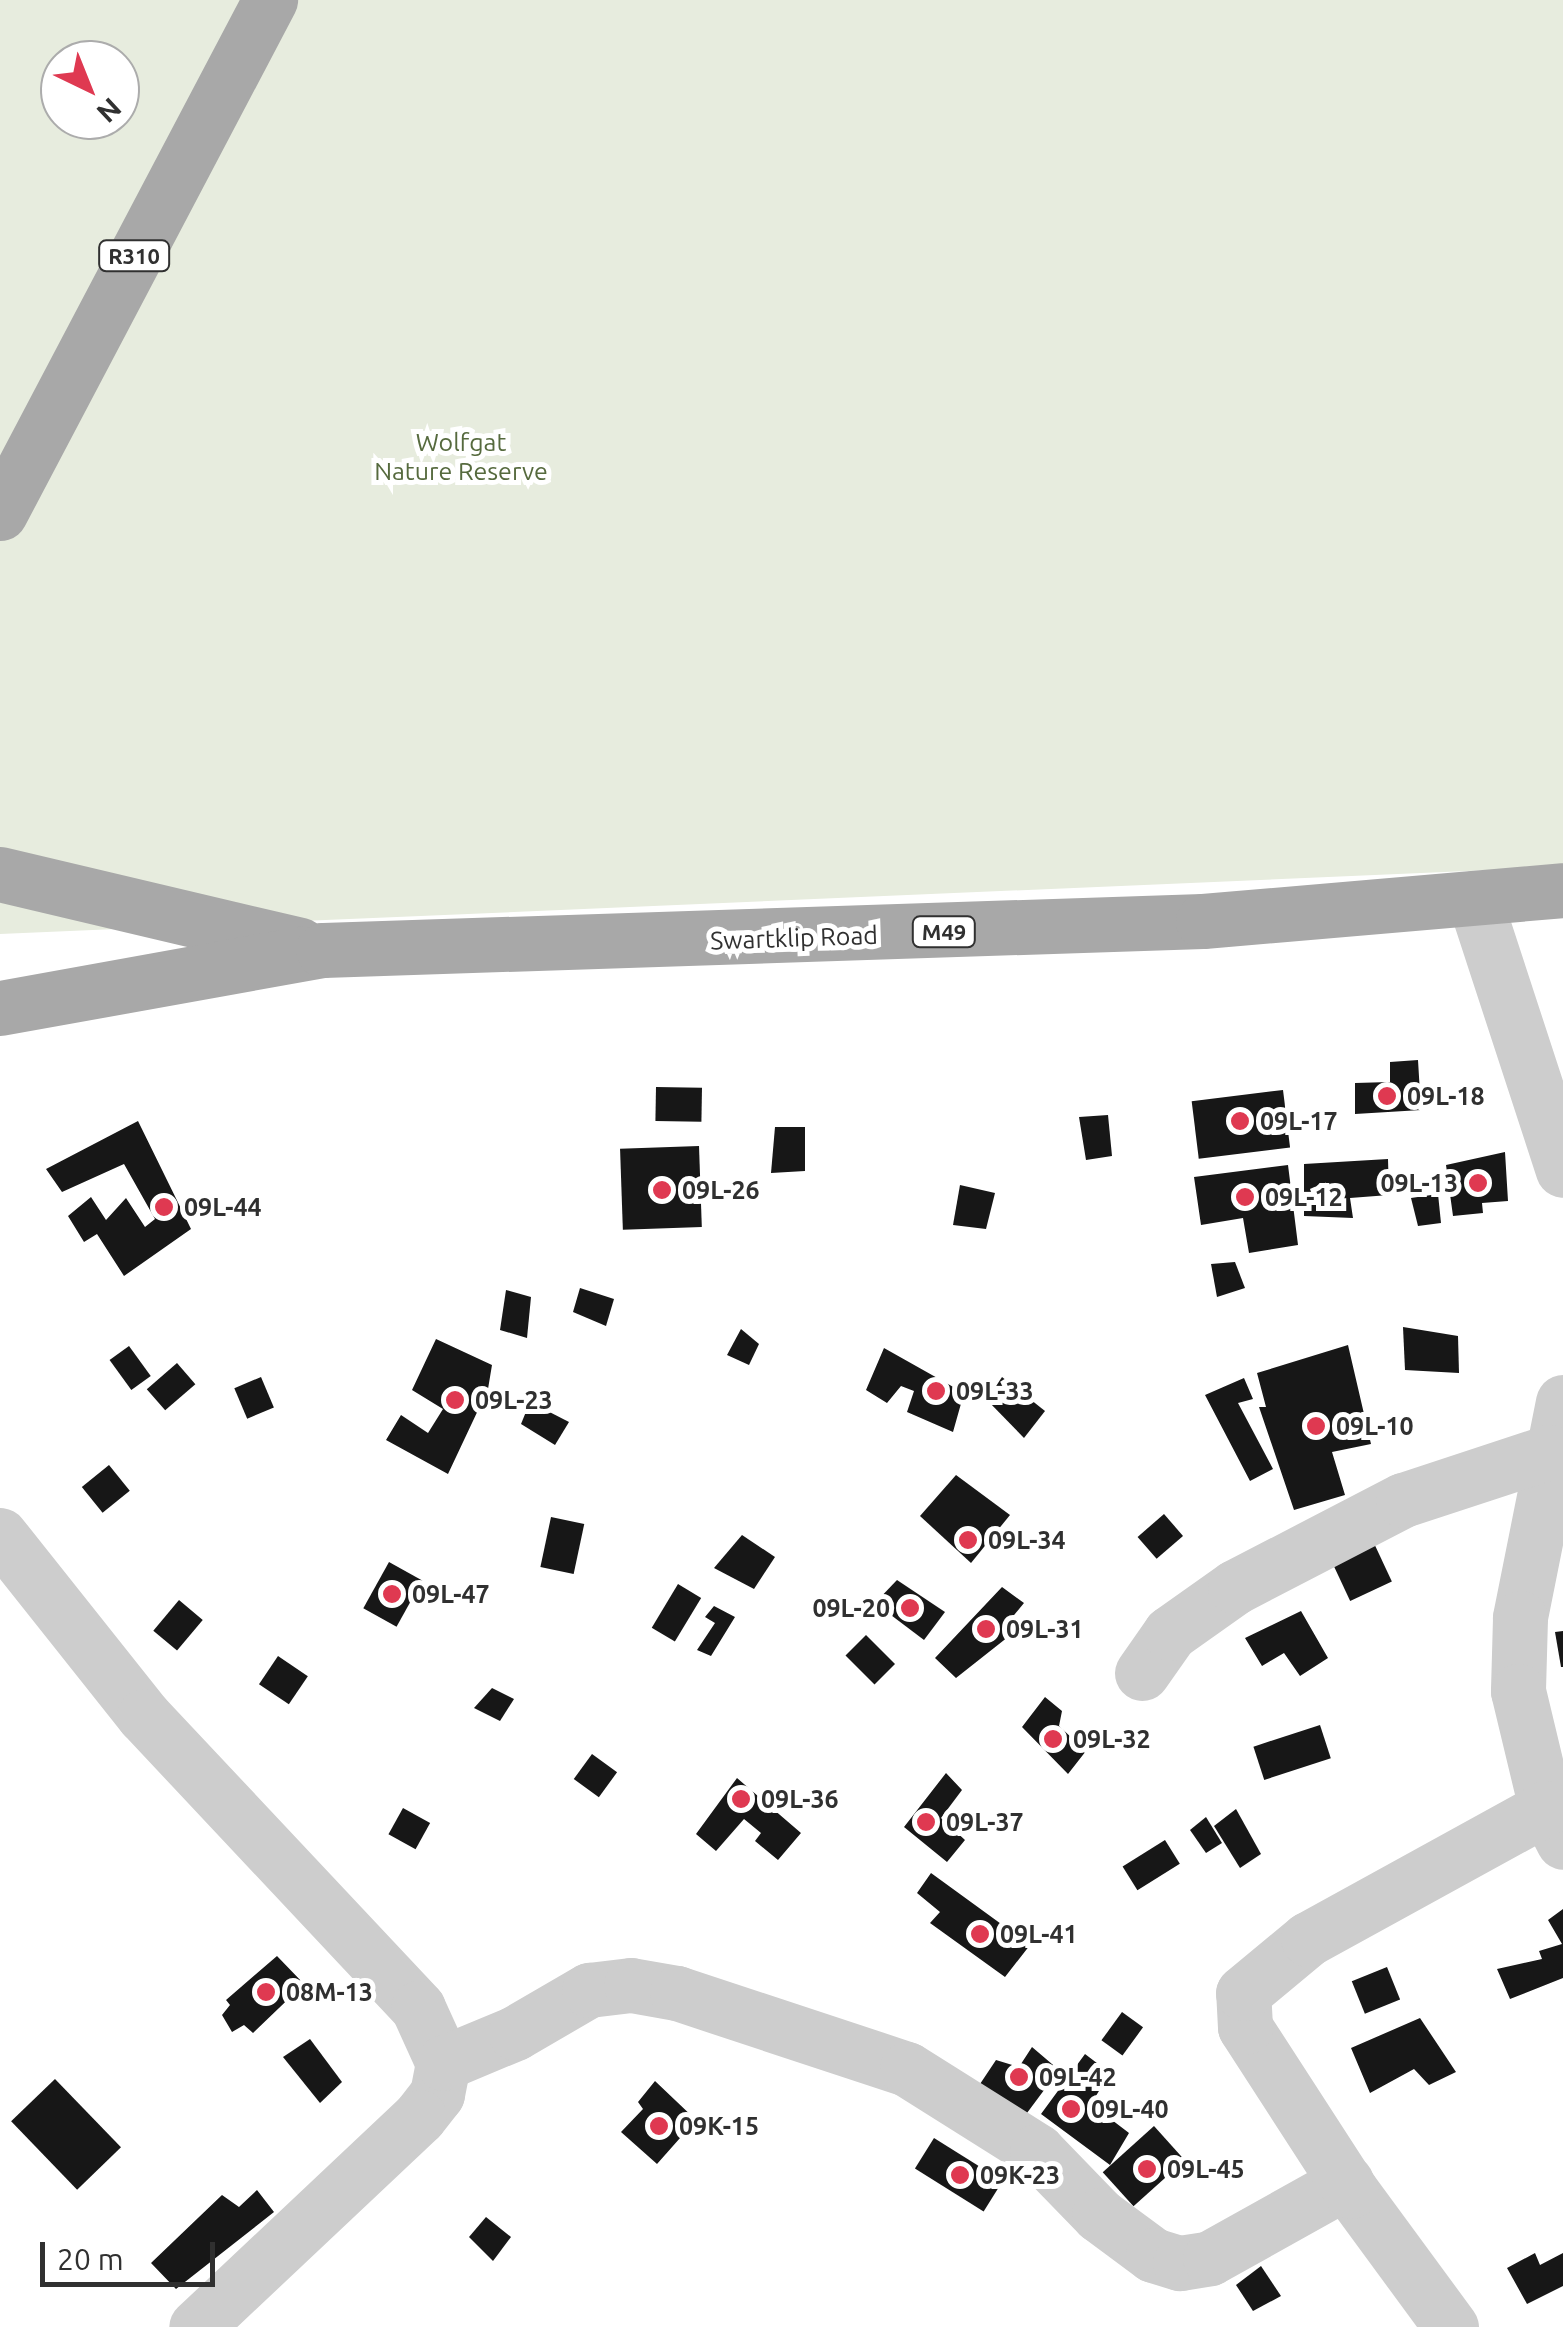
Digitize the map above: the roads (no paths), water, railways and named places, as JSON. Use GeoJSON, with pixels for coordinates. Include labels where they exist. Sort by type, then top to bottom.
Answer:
{"type":"FeatureCollection","features":[{"type":"Feature","properties":{"kind":"main road","name":"R310"},"geometry":{"type":"LineString","coordinates":[[0,513],[270,0]]}},
{"type":"Feature","properties":{"kind":"main road","name":"Swartklip Road"},"geometry":{"type":"LineString","coordinates":[[0,874],[323,950]]}},
{"type":"Feature","properties":{"kind":"main road","name":"Swartklip Road"},"geometry":{"type":"LineString","coordinates":[[0,1008],[323,950],[1051,928],[1563,890]]}},
{"type":"Feature","properties":{"kind":"street"},"geometry":{"type":"LineString","coordinates":[[1474,898],[1563,1170]]}},
{"type":"Feature","properties":{"kind":"street"},"geometry":{"type":"LineString","coordinates":[[1142,1672],[1170,1633],[1235,1587],[1556,1427]]}},
{"type":"Feature","properties":{"kind":"street"},"geometry":{"type":"LineString","coordinates":[[1452,2327],[1346,2182],[1245,2027],[1244,1993],[1308,1938],[1554,1825],[1518,1690],[1520,1618],[1556,1427]]}},
{"type":"Feature","properties":{"kind":"street"},"geometry":{"type":"LineString","coordinates":[[0,1535],[144,1716],[418,2008],[443,2063],[437,2094],[420,2117],[196,2327]]}},
{"type":"Feature","properties":{"kind":"street"},"geometry":{"type":"LineString","coordinates":[[443,2063],[515,2033],[590,1990],[631,1985],[677,1992],[907,2069],[1037,2151],[1099,2215],[1153,2255],[1180,2263],[1210,2258],[1346,2182]]}},
{"type":"Feature","properties":{"kind":"place","name":"09L-18"},"geometry":{"type":"Point","coordinates":[1387,1096]}},
{"type":"Feature","properties":{"kind":"place","name":"09L-17"},"geometry":{"type":"Point","coordinates":[1240,1121]}},
{"type":"Feature","properties":{"kind":"place","name":"09L-13"},"geometry":{"type":"Point","coordinates":[1478,1183]}},
{"type":"Feature","properties":{"kind":"place","name":"09L-26"},"geometry":{"type":"Point","coordinates":[662,1190]}},
{"type":"Feature","properties":{"kind":"place","name":"09L-12"},"geometry":{"type":"Point","coordinates":[1245,1197]}},
{"type":"Feature","properties":{"kind":"place","name":"09L-44"},"geometry":{"type":"Point","coordinates":[164,1207]}},
{"type":"Feature","properties":{"kind":"place","name":"09L-33"},"geometry":{"type":"Point","coordinates":[936,1391]}},
{"type":"Feature","properties":{"kind":"place","name":"09L-23"},"geometry":{"type":"Point","coordinates":[455,1400]}},
{"type":"Feature","properties":{"kind":"place","name":"09L-10"},"geometry":{"type":"Point","coordinates":[1316,1426]}},
{"type":"Feature","properties":{"kind":"place","name":"09L-34"},"geometry":{"type":"Point","coordinates":[968,1540]}},
{"type":"Feature","properties":{"kind":"place","name":"09L-47"},"geometry":{"type":"Point","coordinates":[392,1594]}},
{"type":"Feature","properties":{"kind":"place","name":"09L-20"},"geometry":{"type":"Point","coordinates":[910,1608]}},
{"type":"Feature","properties":{"kind":"place","name":"09L-31"},"geometry":{"type":"Point","coordinates":[986,1629]}},
{"type":"Feature","properties":{"kind":"place","name":"09L-32"},"geometry":{"type":"Point","coordinates":[1053,1739]}},
{"type":"Feature","properties":{"kind":"place","name":"09L-36"},"geometry":{"type":"Point","coordinates":[741,1799]}},
{"type":"Feature","properties":{"kind":"place","name":"09L-37"},"geometry":{"type":"Point","coordinates":[926,1822]}},
{"type":"Feature","properties":{"kind":"place","name":"09L-41"},"geometry":{"type":"Point","coordinates":[980,1934]}},
{"type":"Feature","properties":{"kind":"place","name":"08M-13"},"geometry":{"type":"Point","coordinates":[266,1992]}},
{"type":"Feature","properties":{"kind":"place","name":"09L-42"},"geometry":{"type":"Point","coordinates":[1019,2077]}},
{"type":"Feature","properties":{"kind":"place","name":"09L-40"},"geometry":{"type":"Point","coordinates":[1071,2109]}},
{"type":"Feature","properties":{"kind":"place","name":"09K-15"},"geometry":{"type":"Point","coordinates":[659,2126]}},
{"type":"Feature","properties":{"kind":"place","name":"09L-45"},"geometry":{"type":"Point","coordinates":[1147,2169]}},
{"type":"Feature","properties":{"kind":"place","name":"09K-23"},"geometry":{"type":"Point","coordinates":[960,2175]}},
{"type":"Feature","properties":{"kind":"park label","name":"Wolfgat Nature Reserve"},"geometry":{"type":"Point","coordinates":[461,458]}}]}
